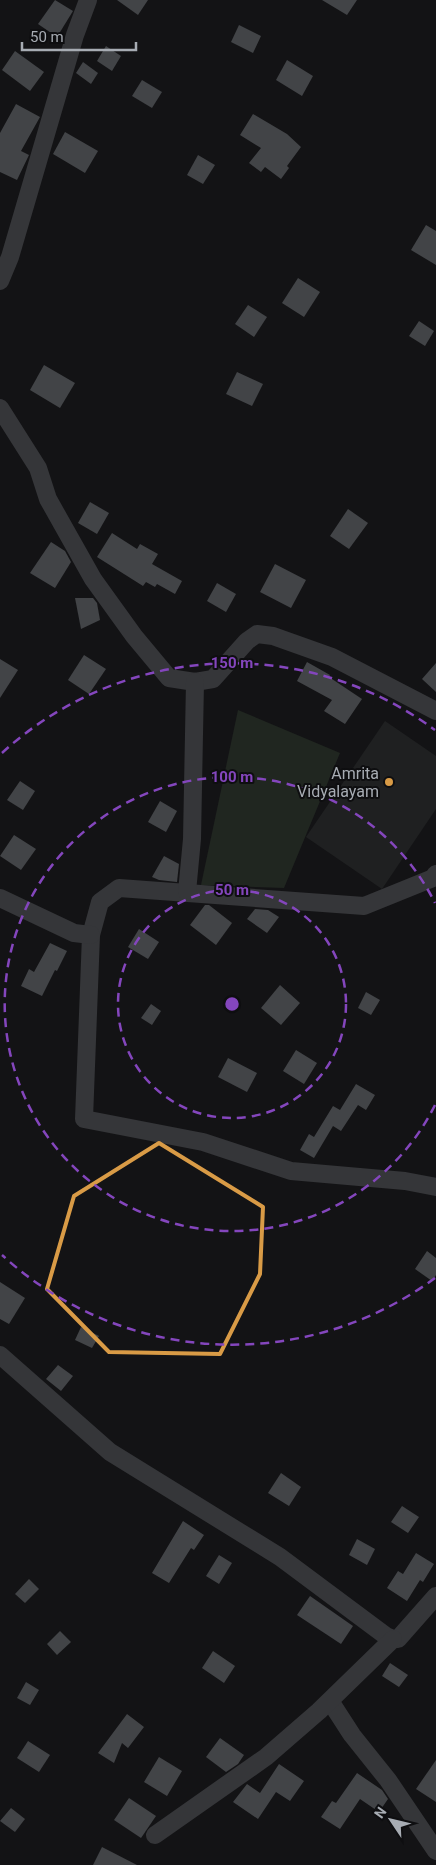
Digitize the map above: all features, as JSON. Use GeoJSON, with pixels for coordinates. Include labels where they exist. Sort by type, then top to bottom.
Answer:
{"type":"FeatureCollection","features":[{"type":"Feature","properties":{"kind":"street"},"geometry":{"type":"LineString","coordinates":[[0,281],[10,257],[75,35],[88,0]]}},
{"type":"Feature","properties":{"kind":"street"},"geometry":{"type":"LineString","coordinates":[[0,408],[38,468],[48,499],[93,579],[134,636],[169,678],[196,682],[213,679],[247,641],[257,634],[332,658],[436,711]]}},
{"type":"Feature","properties":{"kind":"street"},"geometry":{"type":"LineString","coordinates":[[187,892],[192,839],[196,682]]}},
{"type":"Feature","properties":{"kind":"street"},"geometry":{"type":"LineString","coordinates":[[436,874],[433,878],[364,906],[119,888],[100,902],[91,934],[84,1120],[204,1142],[291,1171],[405,1181],[436,1187]]}},
{"type":"Feature","properties":{"kind":"street"},"geometry":{"type":"LineString","coordinates":[[0,898],[74,933],[91,934]]}},
{"type":"Feature","properties":{"kind":"street"},"geometry":{"type":"LineString","coordinates":[[0,1355],[110,1452],[280,1557],[393,1640]]}},
{"type":"Feature","properties":{"kind":"street"},"geometry":{"type":"LineString","coordinates":[[155,1835],[252,1769],[330,1701],[393,1640],[398,1639],[436,1596]]}},
{"type":"Feature","properties":{"kind":"street"},"geometry":{"type":"LineString","coordinates":[[330,1701],[352,1735],[388,1780],[436,1851]]}},
{"type":"Feature","properties":{"kind":"highlighted area"},"geometry":{"type":"Polygon","coordinates":[[[159,1143],[263,1207],[260,1274],[220,1354],[109,1352],[47,1289],[74,1196],[159,1143]]]}},
{"type":"Feature","properties":{"kind":"shaded area"},"geometry":{"type":"Polygon","coordinates":[[[238,710],[340,753],[284,888],[201,885],[238,710]]]}},
{"type":"Feature","properties":{"kind":"shaded area","name":"Amrita Vidyalayam"},"geometry":{"type":"Polygon","coordinates":[[[385,721],[436,756],[436,809],[382,889],[306,837],[385,721]]]}},
{"type":"Feature","properties":{"kind":"building"},"geometry":{"type":"Polygon","coordinates":[[[55,0],[73,11],[57,37],[38,24],[55,0]]]}},
{"type":"Feature","properties":{"kind":"building"},"geometry":{"type":"Polygon","coordinates":[[[117,0],[148,0],[138,15],[117,0]]]}},
{"type":"Feature","properties":{"kind":"building"},"geometry":{"type":"Polygon","coordinates":[[[322,0],[357,0],[347,15],[322,0]]]}},
{"type":"Feature","properties":{"kind":"building"},"geometry":{"type":"Polygon","coordinates":[[[239,25],[261,36],[253,53],[231,42],[239,25]]]}},
{"type":"Feature","properties":{"kind":"building"},"geometry":{"type":"Polygon","coordinates":[[[106,46],[121,56],[112,71],[97,61],[106,46]]]}},
{"type":"Feature","properties":{"kind":"building"},"geometry":{"type":"Polygon","coordinates":[[[15,51],[44,72],[30,91],[2,70],[15,51]]]}},
{"type":"Feature","properties":{"kind":"building"},"geometry":{"type":"Polygon","coordinates":[[[287,60],[313,76],[302,96],[276,80],[287,60]]]}},
{"type":"Feature","properties":{"kind":"building"},"geometry":{"type":"Polygon","coordinates":[[[83,62],[98,73],[91,84],[76,73],[83,62]]]}},
{"type":"Feature","properties":{"kind":"building"},"geometry":{"type":"Polygon","coordinates":[[[142,80],[162,92],[152,108],[132,96],[142,80]]]}},
{"type":"Feature","properties":{"kind":"building"},"geometry":{"type":"Polygon","coordinates":[[[16,104],[40,117],[21,151],[29,155],[17,180],[0,172],[0,133],[16,104]]]}},
{"type":"Feature","properties":{"kind":"building"},"geometry":{"type":"Polygon","coordinates":[[[253,114],[287,134],[301,147],[287,166],[289,168],[281,179],[265,167],[261,172],[249,163],[261,148],[240,135],[253,114]]]}},
{"type":"Feature","properties":{"kind":"building"},"geometry":{"type":"Polygon","coordinates":[[[65,132],[98,151],[85,173],[53,154],[65,132]]]}},
{"type":"Feature","properties":{"kind":"building"},"geometry":{"type":"Polygon","coordinates":[[[198,155],[215,165],[203,184],[187,175],[198,155]]]}},
{"type":"Feature","properties":{"kind":"building"},"geometry":{"type":"Polygon","coordinates":[[[426,225],[436,231],[436,265],[411,250],[426,225]]]}},
{"type":"Feature","properties":{"kind":"building"},"geometry":{"type":"Polygon","coordinates":[[[298,278],[320,292],[304,317],[282,303],[298,278]]]}},
{"type":"Feature","properties":{"kind":"building"},"geometry":{"type":"Polygon","coordinates":[[[248,305],[267,317],[254,337],[235,324],[248,305]]]}},
{"type":"Feature","properties":{"kind":"building"},"geometry":{"type":"Polygon","coordinates":[[[419,321],[434,331],[425,346],[409,336],[419,321]]]}},
{"type":"Feature","properties":{"kind":"building"},"geometry":{"type":"Polygon","coordinates":[[[44,365],[75,383],[60,408],[30,390],[44,365]]]}},
{"type":"Feature","properties":{"kind":"building"},"geometry":{"type":"Polygon","coordinates":[[[237,372],[263,384],[252,406],[226,394],[237,372]]]}},
{"type":"Feature","properties":{"kind":"building"},"geometry":{"type":"Polygon","coordinates":[[[90,502],[109,513],[97,534],[78,523],[90,502]]]}},
{"type":"Feature","properties":{"kind":"building"},"geometry":{"type":"Polygon","coordinates":[[[348,509],[368,523],[349,549],[330,536],[348,509]]]}},
{"type":"Feature","properties":{"kind":"building"},"geometry":{"type":"Polygon","coordinates":[[[112,533],[137,549],[140,544],[158,554],[152,564],[182,581],[175,594],[157,584],[155,587],[146,582],[143,586],[97,557],[112,533]]]}},
{"type":"Feature","properties":{"kind":"building"},"geometry":{"type":"Polygon","coordinates":[[[51,542],[65,551],[71,562],[55,588],[30,573],[51,542]]]}},
{"type":"Feature","properties":{"kind":"building"},"geometry":{"type":"Polygon","coordinates":[[[275,564],[306,580],[291,608],[260,592],[275,564]]]}},
{"type":"Feature","properties":{"kind":"building"},"geometry":{"type":"Polygon","coordinates":[[[217,583],[236,594],[226,612],[207,601],[217,583]]]}},
{"type":"Feature","properties":{"kind":"building"},"geometry":{"type":"Polygon","coordinates":[[[75,598],[93,598],[97,603],[100,620],[81,629],[75,598]]]}},
{"type":"Feature","properties":{"kind":"building"},"geometry":{"type":"Polygon","coordinates":[[[84,655],[106,669],[89,694],[68,680],[84,655]]]}},
{"type":"Feature","properties":{"kind":"building"},"geometry":{"type":"Polygon","coordinates":[[[0,659],[18,670],[0,698],[0,659]]]}},
{"type":"Feature","properties":{"kind":"building"},"geometry":{"type":"Polygon","coordinates":[[[307,662],[330,675],[329,677],[362,699],[345,724],[324,711],[332,700],[297,681],[307,662]]]}},
{"type":"Feature","properties":{"kind":"building"},"geometry":{"type":"Polygon","coordinates":[[[436,663],[436,692],[422,679],[436,663]]]}},
{"type":"Feature","properties":{"kind":"building"},"geometry":{"type":"Polygon","coordinates":[[[20,781],[35,791],[23,810],[7,800],[20,781]]]}},
{"type":"Feature","properties":{"kind":"building"},"geometry":{"type":"Polygon","coordinates":[[[160,801],[177,811],[166,832],[148,822],[160,801]]]}},
{"type":"Feature","properties":{"kind":"building"},"geometry":{"type":"Polygon","coordinates":[[[14,835],[36,849],[21,870],[0,856],[14,835]]]}},
{"type":"Feature","properties":{"kind":"building"},"geometry":{"type":"Polygon","coordinates":[[[164,856],[179,864],[177,882],[159,880],[152,877],[164,856]]]}},
{"type":"Feature","properties":{"kind":"building"},"geometry":{"type":"Polygon","coordinates":[[[205,905],[209,905],[232,923],[216,945],[190,925],[205,905]]]}},
{"type":"Feature","properties":{"kind":"building"},"geometry":{"type":"Polygon","coordinates":[[[255,909],[268,910],[279,917],[267,933],[247,919],[255,909]]]}},
{"type":"Feature","properties":{"kind":"building"},"geometry":{"type":"Polygon","coordinates":[[[139,929],[159,942],[148,959],[128,947],[139,929]]]}},
{"type":"Feature","properties":{"kind":"building"},"geometry":{"type":"Polygon","coordinates":[[[50,943],[67,951],[42,996],[21,986],[29,969],[34,972],[50,943]]]}},
{"type":"Feature","properties":{"kind":"building"},"geometry":{"type":"Polygon","coordinates":[[[280,985],[300,1003],[281,1025],[261,1008],[280,985]]]}},
{"type":"Feature","properties":{"kind":"building"},"geometry":{"type":"Polygon","coordinates":[[[366,992],[380,1000],[371,1015],[358,1008],[366,992]]]}},
{"type":"Feature","properties":{"kind":"building"},"geometry":{"type":"Polygon","coordinates":[[[151,1004],[161,1011],[152,1025],[141,1018],[151,1004]]]}},
{"type":"Feature","properties":{"kind":"building"},"geometry":{"type":"Polygon","coordinates":[[[296,1050],[317,1063],[304,1084],[283,1071],[296,1050]]]}},
{"type":"Feature","properties":{"kind":"building"},"geometry":{"type":"Polygon","coordinates":[[[228,1058],[257,1073],[247,1092],[218,1077],[228,1058]]]}},
{"type":"Feature","properties":{"kind":"building"},"geometry":{"type":"Polygon","coordinates":[[[356,1084],[375,1095],[366,1110],[358,1105],[341,1131],[333,1126],[314,1158],[300,1150],[309,1134],[314,1137],[333,1106],[340,1110],[356,1084]]]}},
{"type":"Feature","properties":{"kind":"building"},"geometry":{"type":"Polygon","coordinates":[[[427,1251],[436,1258],[436,1275],[432,1281],[415,1269],[427,1251]]]}},
{"type":"Feature","properties":{"kind":"building"},"geometry":{"type":"Polygon","coordinates":[[[0,1282],[25,1298],[9,1324],[0,1319],[0,1282]]]}},
{"type":"Feature","properties":{"kind":"building"},"geometry":{"type":"Polygon","coordinates":[[[81,1327],[99,1336],[92,1348],[75,1340],[81,1327]]]}},
{"type":"Feature","properties":{"kind":"building"},"geometry":{"type":"Polygon","coordinates":[[[58,1365],[73,1376],[61,1391],[46,1379],[58,1365]]]}},
{"type":"Feature","properties":{"kind":"building"},"geometry":{"type":"Polygon","coordinates":[[[281,1473],[301,1487],[289,1506],[268,1493],[281,1473]]]}},
{"type":"Feature","properties":{"kind":"building"},"geometry":{"type":"Polygon","coordinates":[[[402,1506],[419,1517],[408,1533],[391,1522],[402,1506]]]}},
{"type":"Feature","properties":{"kind":"building"},"geometry":{"type":"Polygon","coordinates":[[[183,1521],[204,1535],[194,1550],[191,1548],[169,1583],[152,1573],[183,1521]]]}},
{"type":"Feature","properties":{"kind":"building"},"geometry":{"type":"Polygon","coordinates":[[[357,1539],[375,1549],[367,1565],[349,1555],[357,1539]]]}},
{"type":"Feature","properties":{"kind":"building"},"geometry":{"type":"Polygon","coordinates":[[[416,1553],[434,1564],[423,1582],[420,1580],[407,1601],[387,1588],[398,1571],[403,1574],[416,1553]]]}},
{"type":"Feature","properties":{"kind":"building"},"geometry":{"type":"Polygon","coordinates":[[[219,1555],[232,1563],[219,1584],[206,1576],[219,1555]]]}},
{"type":"Feature","properties":{"kind":"building"},"geometry":{"type":"Polygon","coordinates":[[[29,1579],[39,1589],[25,1603],[15,1594],[29,1579]]]}},
{"type":"Feature","properties":{"kind":"building"},"geometry":{"type":"Polygon","coordinates":[[[310,1596],[353,1626],[341,1644],[297,1615],[310,1596]]]}},
{"type":"Feature","properties":{"kind":"building"},"geometry":{"type":"Polygon","coordinates":[[[60,1631],[71,1642],[57,1655],[47,1644],[60,1631]]]}},
{"type":"Feature","properties":{"kind":"building"},"geometry":{"type":"Polygon","coordinates":[[[213,1651],[235,1666],[224,1683],[202,1668],[213,1651]]]}},
{"type":"Feature","properties":{"kind":"building"},"geometry":{"type":"Polygon","coordinates":[[[390,1663],[408,1675],[399,1687],[382,1676],[390,1663]]]}},
{"type":"Feature","properties":{"kind":"building"},"geometry":{"type":"Polygon","coordinates":[[[26,1682],[39,1690],[30,1705],[17,1698],[26,1682]]]}},
{"type":"Feature","properties":{"kind":"building"},"geometry":{"type":"Polygon","coordinates":[[[127,1714],[144,1727],[128,1748],[122,1743],[114,1763],[98,1753],[127,1714]]]}},
{"type":"Feature","properties":{"kind":"building"},"geometry":{"type":"Polygon","coordinates":[[[220,1738],[244,1755],[238,1764],[226,1772],[206,1757],[220,1738]]]}},
{"type":"Feature","properties":{"kind":"building"},"geometry":{"type":"Polygon","coordinates":[[[28,1741],[50,1755],[39,1772],[17,1758],[28,1741]]]}},
{"type":"Feature","properties":{"kind":"building"},"geometry":{"type":"Polygon","coordinates":[[[159,1757],[182,1771],[167,1796],[144,1782],[159,1757]]]}},
{"type":"Feature","properties":{"kind":"building"},"geometry":{"type":"Polygon","coordinates":[[[436,1760],[436,1802],[416,1789],[436,1760]]]}},
{"type":"Feature","properties":{"kind":"building"},"geometry":{"type":"Polygon","coordinates":[[[279,1764],[304,1781],[290,1801],[276,1792],[258,1819],[233,1802],[247,1784],[260,1793],[279,1764]]]}},
{"type":"Feature","properties":{"kind":"building"},"geometry":{"type":"Polygon","coordinates":[[[357,1773],[382,1790],[388,1799],[379,1812],[360,1799],[340,1829],[321,1817],[332,1801],[336,1803],[357,1773]]]}},
{"type":"Feature","properties":{"kind":"building"},"geometry":{"type":"Polygon","coordinates":[[[129,1798],[156,1816],[141,1838],[114,1820],[129,1798]]]}},
{"type":"Feature","properties":{"kind":"building"},"geometry":{"type":"Polygon","coordinates":[[[11,1808],[25,1819],[15,1832],[0,1821],[11,1808]]]}},
{"type":"Feature","properties":{"kind":"building"},"geometry":{"type":"Polygon","coordinates":[[[102,1847],[137,1865],[93,1865],[102,1847]]]}},
{"type":"Feature","properties":{"kind":"place","name":"Amrita Vidyalayam"},"geometry":{"type":"Point","coordinates":[389,782]}}]}
